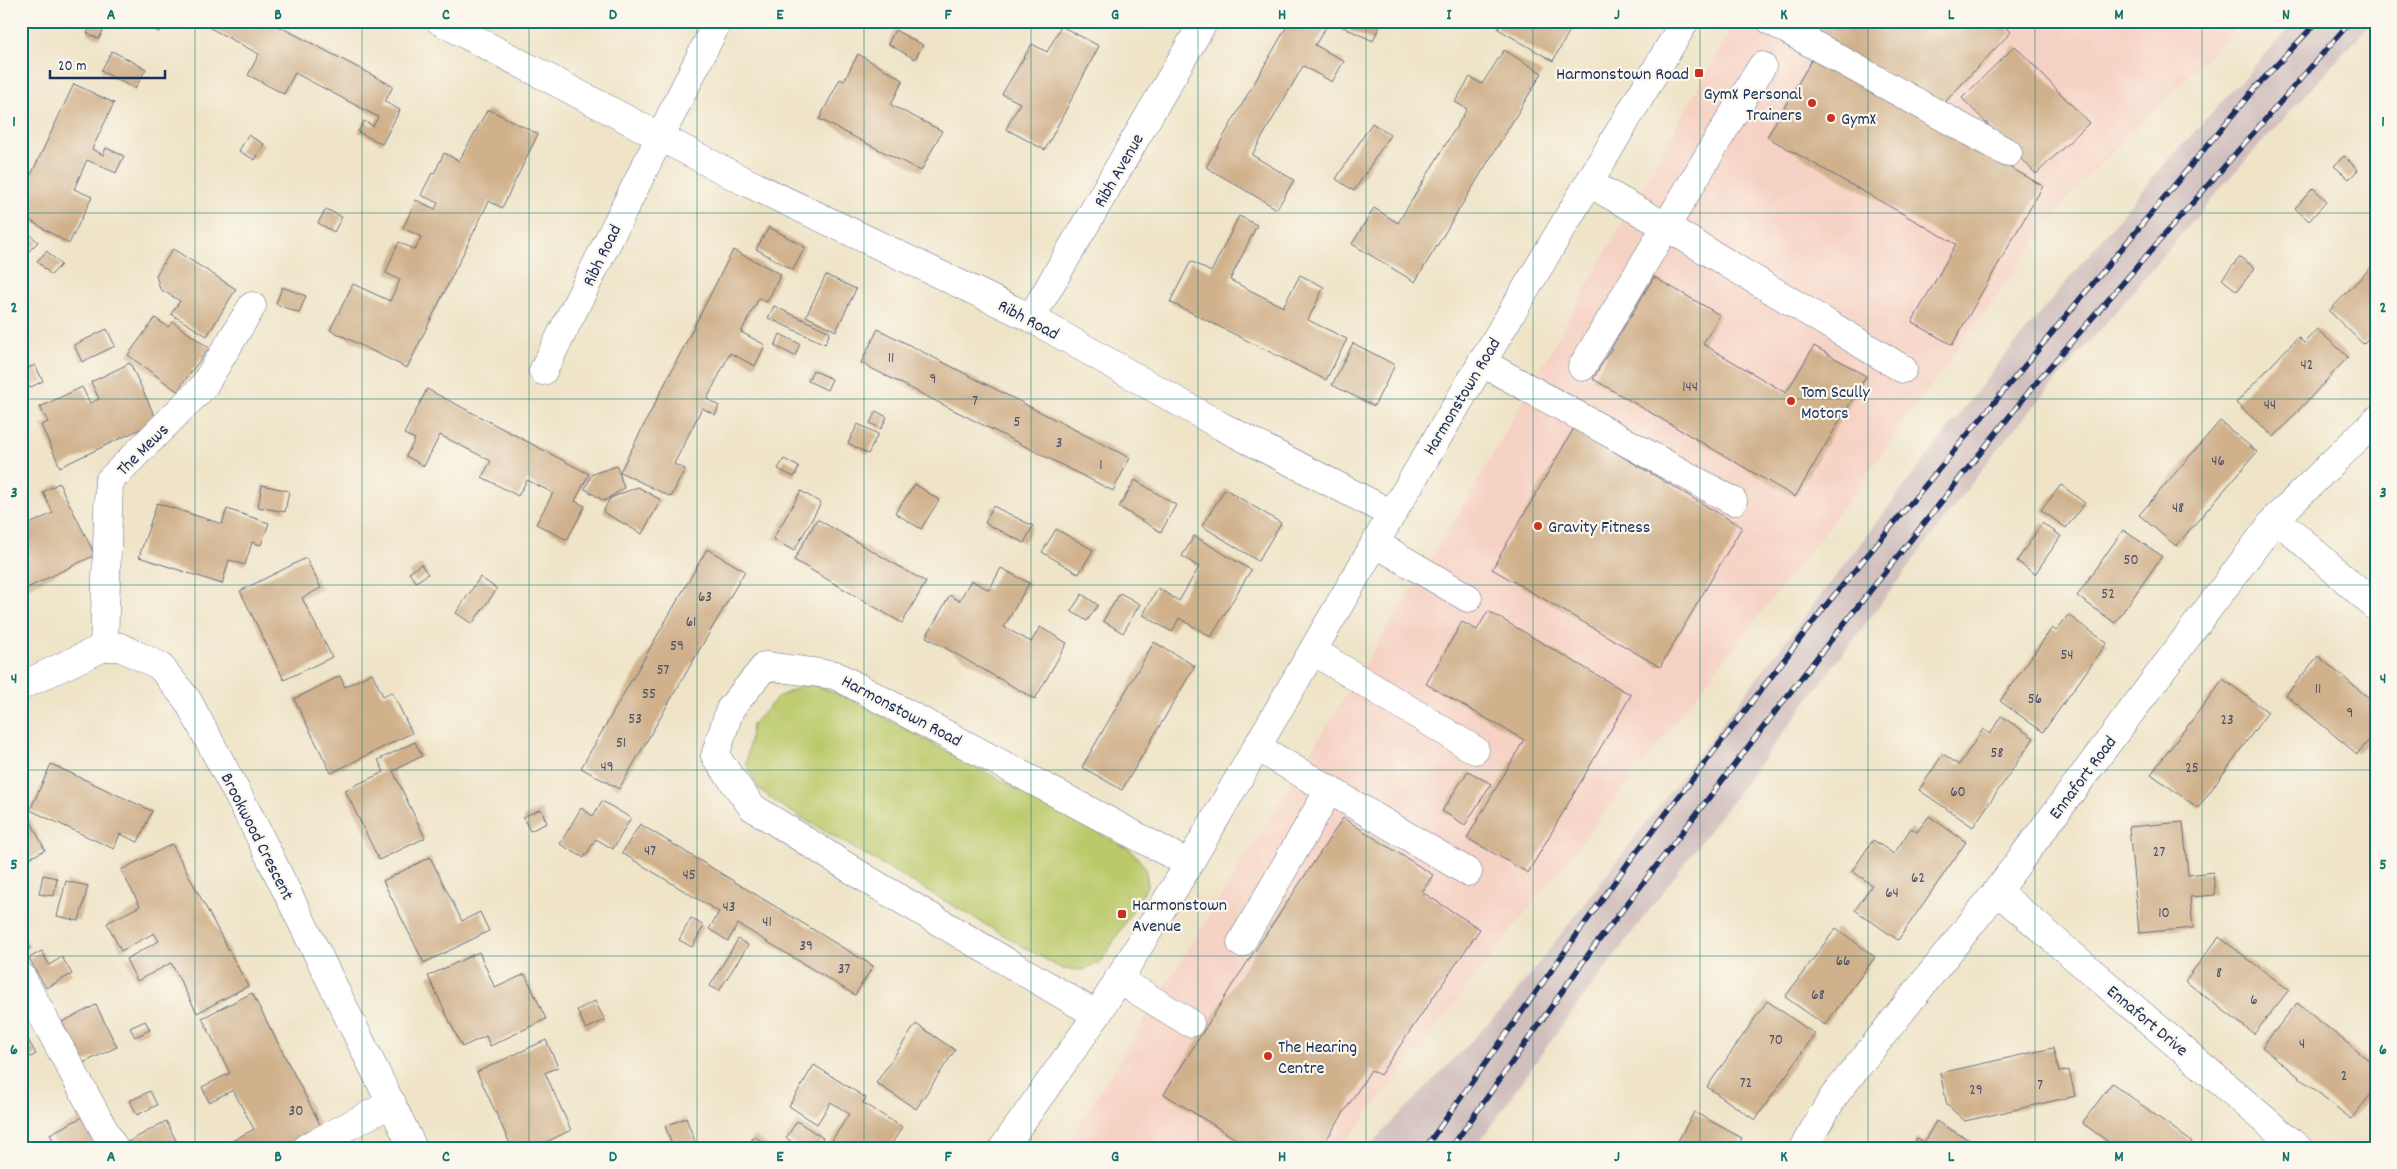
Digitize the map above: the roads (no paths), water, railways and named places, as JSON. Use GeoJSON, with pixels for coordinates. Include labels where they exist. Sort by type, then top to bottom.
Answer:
{"type":"FeatureCollection","features":[{"type":"Feature","properties":{"kind":"street","name":"Ribh Road"},"geometry":{"type":"LineString","coordinates":[[440,21],[659,138],[1031,318],[1221,426],[1392,514]]}},
{"type":"Feature","properties":{"kind":"street","name":"Ribh Road"},"geometry":{"type":"LineString","coordinates":[[543,372],[718,21]]}},
{"type":"Feature","properties":{"kind":"street","name":"Ribh Avenue"},"geometry":{"type":"LineString","coordinates":[[1031,318],[1204,21]]}},
{"type":"Feature","properties":{"kind":"street","name":"Harmonstown Road"},"geometry":{"type":"LineString","coordinates":[[1392,514],[1685,21]]}},
{"type":"Feature","properties":{"kind":"street"},"geometry":{"type":"LineString","coordinates":[[1771,21],[2008,153]]}},
{"type":"Feature","properties":{"kind":"street"},"geometry":{"type":"LineString","coordinates":[[1582,367],[1762,66]]}},
{"type":"Feature","properties":{"kind":"street"},"geometry":{"type":"LineString","coordinates":[[1588,183],[1666,227],[1903,369]]}},
{"type":"Feature","properties":{"kind":"street","name":"The Mews"},"geometry":{"type":"LineString","coordinates":[[104,647],[109,481],[203,387],[252,306]]}},
{"type":"Feature","properties":{"kind":"street"},"geometry":{"type":"LineString","coordinates":[[1482,362],[1733,501]]}},
{"type":"Feature","properties":{"kind":"street","name":"Ennafort Road"},"geometry":{"type":"LineString","coordinates":[[1803,1148],[1834,1096],[1997,891],[2276,518],[2376,420]]}},
{"type":"Feature","properties":{"kind":"street"},"geometry":{"type":"LineString","coordinates":[[1003,1148],[1097,1014],[1189,864],[1392,514]]}},
{"type":"Feature","properties":{"kind":"street"},"geometry":{"type":"LineString","coordinates":[[2276,518],[2376,608]]}},
{"type":"Feature","properties":{"kind":"street"},"geometry":{"type":"LineString","coordinates":[[1375,543],[1468,598]]}},
{"type":"Feature","properties":{"kind":"street"},"geometry":{"type":"LineString","coordinates":[[21,686],[104,647]]}},
{"type":"Feature","properties":{"kind":"street","name":"Brookwood Crescent"},"geometry":{"type":"LineString","coordinates":[[104,647],[120,648],[160,666],[188,701],[254,825],[413,1148]]}},
{"type":"Feature","properties":{"kind":"street"},"geometry":{"type":"LineString","coordinates":[[1313,651],[1475,750]]}},
{"type":"Feature","properties":{"kind":"street","name":"Harmonstown Road"},"geometry":{"type":"LineString","coordinates":[[1097,1014],[865,878],[752,807],[715,756],[730,709],[765,666],[835,675],[1189,864]]}},
{"type":"Feature","properties":{"kind":"street"},"geometry":{"type":"LineString","coordinates":[[1257,748],[1468,872]]}},
{"type":"Feature","properties":{"kind":"street"},"geometry":{"type":"LineString","coordinates":[[1241,944],[1329,790]]}},
{"type":"Feature","properties":{"kind":"street","name":"Ennafort Drive"},"geometry":{"type":"LineString","coordinates":[[1997,891],[2298,1148]]}},
{"type":"Feature","properties":{"kind":"street"},"geometry":{"type":"LineString","coordinates":[[21,976],[114,1148]]}},
{"type":"Feature","properties":{"kind":"street"},"geometry":{"type":"LineString","coordinates":[[1118,979],[1190,1023]]}},
{"type":"Feature","properties":{"kind":"street"},"geometry":{"type":"LineString","coordinates":[[306,1148],[392,1103]]}},
{"type":"Feature","properties":{"kind":"railway"},"geometry":{"type":"LineString","coordinates":[[1425,1148],[1628,863],[1827,604],[2255,88],[2318,21]]}},
{"type":"Feature","properties":{"kind":"railway"},"geometry":{"type":"LineString","coordinates":[[1451,1148],[1593,948],[1819,655],[2040,378],[2351,21]]}},
{"type":"Feature","properties":{"kind":"place","name":"Harmonstown Road"},"geometry":{"type":"Point","coordinates":[1699,73]}},
{"type":"Feature","properties":{"kind":"place","name":"GymX Personal Trainers"},"geometry":{"type":"Point","coordinates":[1812,103]}},
{"type":"Feature","properties":{"kind":"place","name":"GymX"},"geometry":{"type":"Point","coordinates":[1831,118]}},
{"type":"Feature","properties":{"kind":"place","name":"Tom Scully Motors"},"geometry":{"type":"Point","coordinates":[1791,401]}},
{"type":"Feature","properties":{"kind":"place","name":"Gravity Fitness"},"geometry":{"type":"Point","coordinates":[1538,526]}},
{"type":"Feature","properties":{"kind":"place","name":"Harmonstown Avenue"},"geometry":{"type":"Point","coordinates":[1122,914]}},
{"type":"Feature","properties":{"kind":"place","name":"The Hearing Centre"},"geometry":{"type":"Point","coordinates":[1268,1056]}}]}
